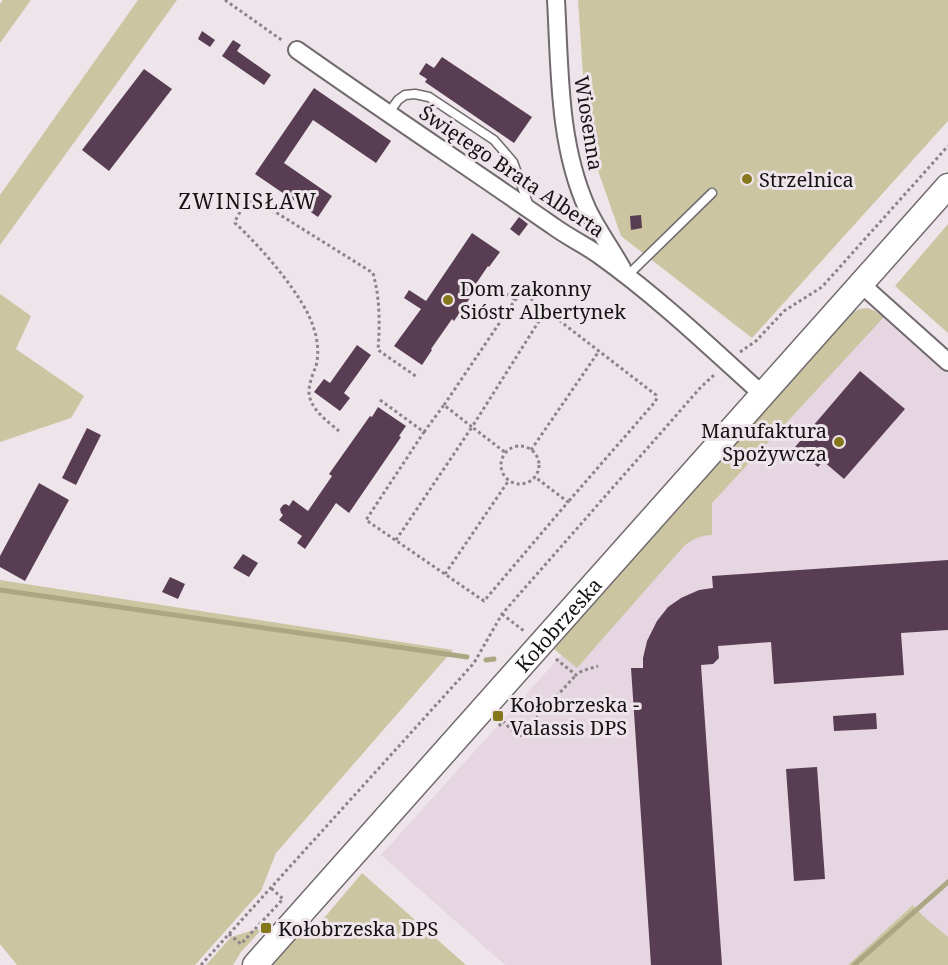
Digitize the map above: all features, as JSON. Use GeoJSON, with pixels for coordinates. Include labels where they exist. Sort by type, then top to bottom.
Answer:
{"type":"FeatureCollection","features":[{"type":"Feature","properties":{"kind":"main road","name":"Kołobrzeska"},"geometry":{"type":"LineString","coordinates":[[255,965],[948,186]]}},
{"type":"Feature","properties":{"kind":"street","name":"Wiosenna"},"geometry":{"type":"LineString","coordinates":[[556,0],[563,116],[574,174],[588,210],[627,276]]}},
{"type":"Feature","properties":{"kind":"street","name":"Świętego Brata Alberta"},"geometry":{"type":"LineString","coordinates":[[297,50],[554,227],[598,254],[674,315],[763,395]]}},
{"type":"Feature","properties":{"kind":"street"},"geometry":{"type":"LineString","coordinates":[[861,284],[948,362]]}},
{"type":"Feature","properties":{"kind":"lane"},"geometry":{"type":"LineString","coordinates":[[388,114],[398,100],[405,95],[415,94],[429,98],[494,140],[513,162],[531,210]]}},
{"type":"Feature","properties":{"kind":"lane"},"geometry":{"type":"LineString","coordinates":[[627,276],[712,193]]}},
{"type":"Feature","properties":{"kind":"path"},"geometry":{"type":"LineString","coordinates":[[225,0],[297,50]]}},
{"type":"Feature","properties":{"kind":"path"},"geometry":{"type":"LineString","coordinates":[[201,965],[474,663],[501,614],[701,387],[727,362],[756,342],[784,311],[822,287],[948,146]]}},
{"type":"Feature","properties":{"kind":"path"},"geometry":{"type":"LineString","coordinates":[[339,431],[317,410],[309,393],[318,354],[316,338],[307,310],[285,279],[236,223],[245,203],[252,201],[261,203],[373,273],[377,287],[380,327],[378,351],[417,377]]}},
{"type":"Feature","properties":{"kind":"path"},"geometry":{"type":"LineString","coordinates":[[507,294],[515,300]]}},
{"type":"Feature","properties":{"kind":"path"},"geometry":{"type":"LineString","coordinates":[[520,296],[530,298],[657,398],[484,601],[366,520],[515,300],[520,296]]}},
{"type":"Feature","properties":{"kind":"path"},"geometry":{"type":"LineString","coordinates":[[396,540],[472,427],[546,310]]}},
{"type":"Feature","properties":{"kind":"path"},"geometry":{"type":"LineString","coordinates":[[531,450],[599,351]]}},
{"type":"Feature","properties":{"kind":"path"},"geometry":{"type":"LineString","coordinates":[[380,400],[424,432]]}},
{"type":"Feature","properties":{"kind":"path"},"geometry":{"type":"LineString","coordinates":[[444,405],[506,453]]}},
{"type":"Feature","properties":{"kind":"path"},"geometry":{"type":"LineString","coordinates":[[515,447],[526,447],[531,450],[538,459],[539,465],[535,477],[531,481],[520,484],[509,480],[502,470],[506,453],[515,447]]}},
{"type":"Feature","properties":{"kind":"path"},"geometry":{"type":"LineString","coordinates":[[535,477],[568,502]]}},
{"type":"Feature","properties":{"kind":"path"},"geometry":{"type":"LineString","coordinates":[[445,574],[509,480]]}},
{"type":"Feature","properties":{"kind":"path"},"geometry":{"type":"LineString","coordinates":[[501,614],[518,625],[576,675]]}},
{"type":"Feature","properties":{"kind":"path"},"geometry":{"type":"LineString","coordinates":[[499,726],[502,721],[519,737],[576,675],[598,666]]}},
{"type":"Feature","properties":{"kind":"path"},"geometry":{"type":"LineString","coordinates":[[228,934],[241,944],[283,899],[271,888]]}},
{"type":"Feature","properties":{"kind":"shaded area"},"geometry":{"type":"Polygon","coordinates":[[[3,0],[31,0],[0,43],[0,4],[3,0]]]}},
{"type":"Feature","properties":{"kind":"shaded area"},"geometry":{"type":"Polygon","coordinates":[[[138,0],[177,0],[0,245],[0,195],[138,0]]]}},
{"type":"Feature","properties":{"kind":"shaded area","name":"Strzelnica"},"geometry":{"type":"Polygon","coordinates":[[[578,0],[948,0],[948,121],[752,338],[621,236],[595,162],[586,121],[578,0]]]}},
{"type":"Feature","properties":{"kind":"shaded area"},"geometry":{"type":"Polygon","coordinates":[[[948,224],[948,333],[895,286],[948,224]]]}},
{"type":"Feature","properties":{"kind":"shaded area"},"geometry":{"type":"Polygon","coordinates":[[[0,294],[31,316],[16,349],[84,396],[71,418],[0,442],[0,294]]]}},
{"type":"Feature","properties":{"kind":"shaded area"},"geometry":{"type":"Polygon","coordinates":[[[868,308],[884,317],[712,503],[712,535],[697,538],[684,546],[577,668],[554,649],[852,313],[868,308]]]}},
{"type":"Feature","properties":{"kind":"shaded area"},"geometry":{"type":"Polygon","coordinates":[[[870,313],[880,322],[884,317],[948,373],[948,937],[913,905],[848,965],[505,965],[381,855],[870,313]]]}},
{"type":"Feature","properties":{"kind":"shaded area"},"geometry":{"type":"Polygon","coordinates":[[[0,580],[453,650],[276,853],[261,891],[195,965],[17,965],[0,944],[0,580]]]}},
{"type":"Feature","properties":{"kind":"shaded area"},"geometry":{"type":"Polygon","coordinates":[[[362,873],[466,965],[268,965],[297,932],[309,936],[362,873]]]}},
{"type":"Feature","properties":{"kind":"shaded area"},"geometry":{"type":"Polygon","coordinates":[[[913,905],[948,937],[948,965],[848,965],[913,905]]]}},
{"type":"Feature","properties":{"kind":"shaded area"},"geometry":{"type":"Polygon","coordinates":[[[258,929],[260,931],[241,952],[233,965],[206,965],[231,937],[258,929]]]}},
{"type":"Feature","properties":{"kind":"building"},"geometry":{"type":"Polygon","coordinates":[[[202,31],[215,40],[210,47],[198,39],[202,31]]]}},
{"type":"Feature","properties":{"kind":"building"},"geometry":{"type":"Polygon","coordinates":[[[233,40],[241,45],[237,51],[271,75],[264,85],[222,56],[233,40]]]}},
{"type":"Feature","properties":{"kind":"building"},"geometry":{"type":"Polygon","coordinates":[[[442,57],[532,117],[514,143],[425,82],[427,79],[419,74],[426,63],[434,68],[442,57]]]}},
{"type":"Feature","properties":{"kind":"building"},"geometry":{"type":"Polygon","coordinates":[[[144,69],[172,89],[109,171],[82,150],[144,69]]]}},
{"type":"Feature","properties":{"kind":"building"},"geometry":{"type":"Polygon","coordinates":[[[314,88],[391,141],[376,163],[313,120],[284,163],[332,196],[318,217],[255,174],[314,88]]]}},
{"type":"Feature","properties":{"kind":"building"},"geometry":{"type":"Polygon","coordinates":[[[641,215],[642,228],[631,230],[630,216],[641,215]]]}},
{"type":"Feature","properties":{"kind":"building"},"geometry":{"type":"Polygon","coordinates":[[[519,217],[528,224],[519,236],[510,229],[519,217]]]}},
{"type":"Feature","properties":{"kind":"building","name":"Dom zakonny Sióstr Albertynek"},"geometry":{"type":"Polygon","coordinates":[[[472,233],[500,252],[488,266],[467,297],[470,298],[454,321],[452,319],[422,365],[394,346],[421,309],[404,298],[409,290],[426,301],[472,233]]]}},
{"type":"Feature","properties":{"kind":"building"},"geometry":{"type":"Polygon","coordinates":[[[357,345],[371,355],[344,393],[350,398],[340,411],[314,392],[324,379],[330,383],[357,345]]]}},
{"type":"Feature","properties":{"kind":"building"},"geometry":{"type":"Polygon","coordinates":[[[860,371],[905,409],[844,479],[823,461],[818,467],[795,447],[860,371]]]}},
{"type":"Feature","properties":{"kind":"building"},"geometry":{"type":"Polygon","coordinates":[[[378,407],[406,426],[399,436],[401,437],[349,513],[336,503],[305,549],[297,543],[302,536],[279,520],[283,515],[280,509],[286,504],[289,506],[293,500],[308,511],[332,476],[329,474],[378,407]]]}},
{"type":"Feature","properties":{"kind":"building"},"geometry":{"type":"Polygon","coordinates":[[[87,428],[101,435],[76,485],[62,478],[87,428]]]}},
{"type":"Feature","properties":{"kind":"building"},"geometry":{"type":"Polygon","coordinates":[[[39,483],[69,500],[25,581],[0,567],[0,556],[39,483]]]}},
{"type":"Feature","properties":{"kind":"building"},"geometry":{"type":"Polygon","coordinates":[[[243,554],[258,563],[249,577],[233,568],[243,554]]]}},
{"type":"Feature","properties":{"kind":"building"},"geometry":{"type":"Polygon","coordinates":[[[948,560],[948,630],[901,633],[904,675],[774,684],[771,642],[718,646],[719,658],[713,664],[701,665],[722,965],[651,965],[631,668],[643,668],[647,641],[657,621],[668,607],[681,598],[699,590],[713,588],[712,576],[948,560]]]}},
{"type":"Feature","properties":{"kind":"building"},"geometry":{"type":"Polygon","coordinates":[[[170,577],[185,584],[178,599],[162,592],[170,577]]]}},
{"type":"Feature","properties":{"kind":"building"},"geometry":{"type":"Polygon","coordinates":[[[876,713],[877,729],[834,731],[833,716],[876,713]]]}},
{"type":"Feature","properties":{"kind":"building"},"geometry":{"type":"Polygon","coordinates":[[[817,767],[825,879],[794,881],[786,769],[817,767]]]}},
{"type":"Feature","properties":{"kind":"waterway"},"geometry":{"type":"LineString","coordinates":[[0,590],[467,657]]}},
{"type":"Feature","properties":{"kind":"waterway"},"geometry":{"type":"LineString","coordinates":[[486,660],[494,659]]}},
{"type":"Feature","properties":{"kind":"waterway"},"geometry":{"type":"LineString","coordinates":[[854,965],[948,882]]}},
{"type":"Feature","properties":{"kind":"place","name":"Strzelnica"},"geometry":{"type":"Point","coordinates":[747,179]}},
{"type":"Feature","properties":{"kind":"place","name":"Dom zakonny Sióstr Albertynek"},"geometry":{"type":"Point","coordinates":[448,300]}},
{"type":"Feature","properties":{"kind":"place","name":"Manufaktura Spożywcza"},"geometry":{"type":"Point","coordinates":[839,442]}},
{"type":"Feature","properties":{"kind":"place","name":"Kołobrzeska - Valassis DPS"},"geometry":{"type":"Point","coordinates":[498,716]}},
{"type":"Feature","properties":{"kind":"place","name":"Kołobrzeska DPS"},"geometry":{"type":"Point","coordinates":[266,928]}},
{"type":"Feature","properties":{"kind":"district","name":"ZWINISŁAW"},"geometry":{"type":"Point","coordinates":[248,201]}}]}
